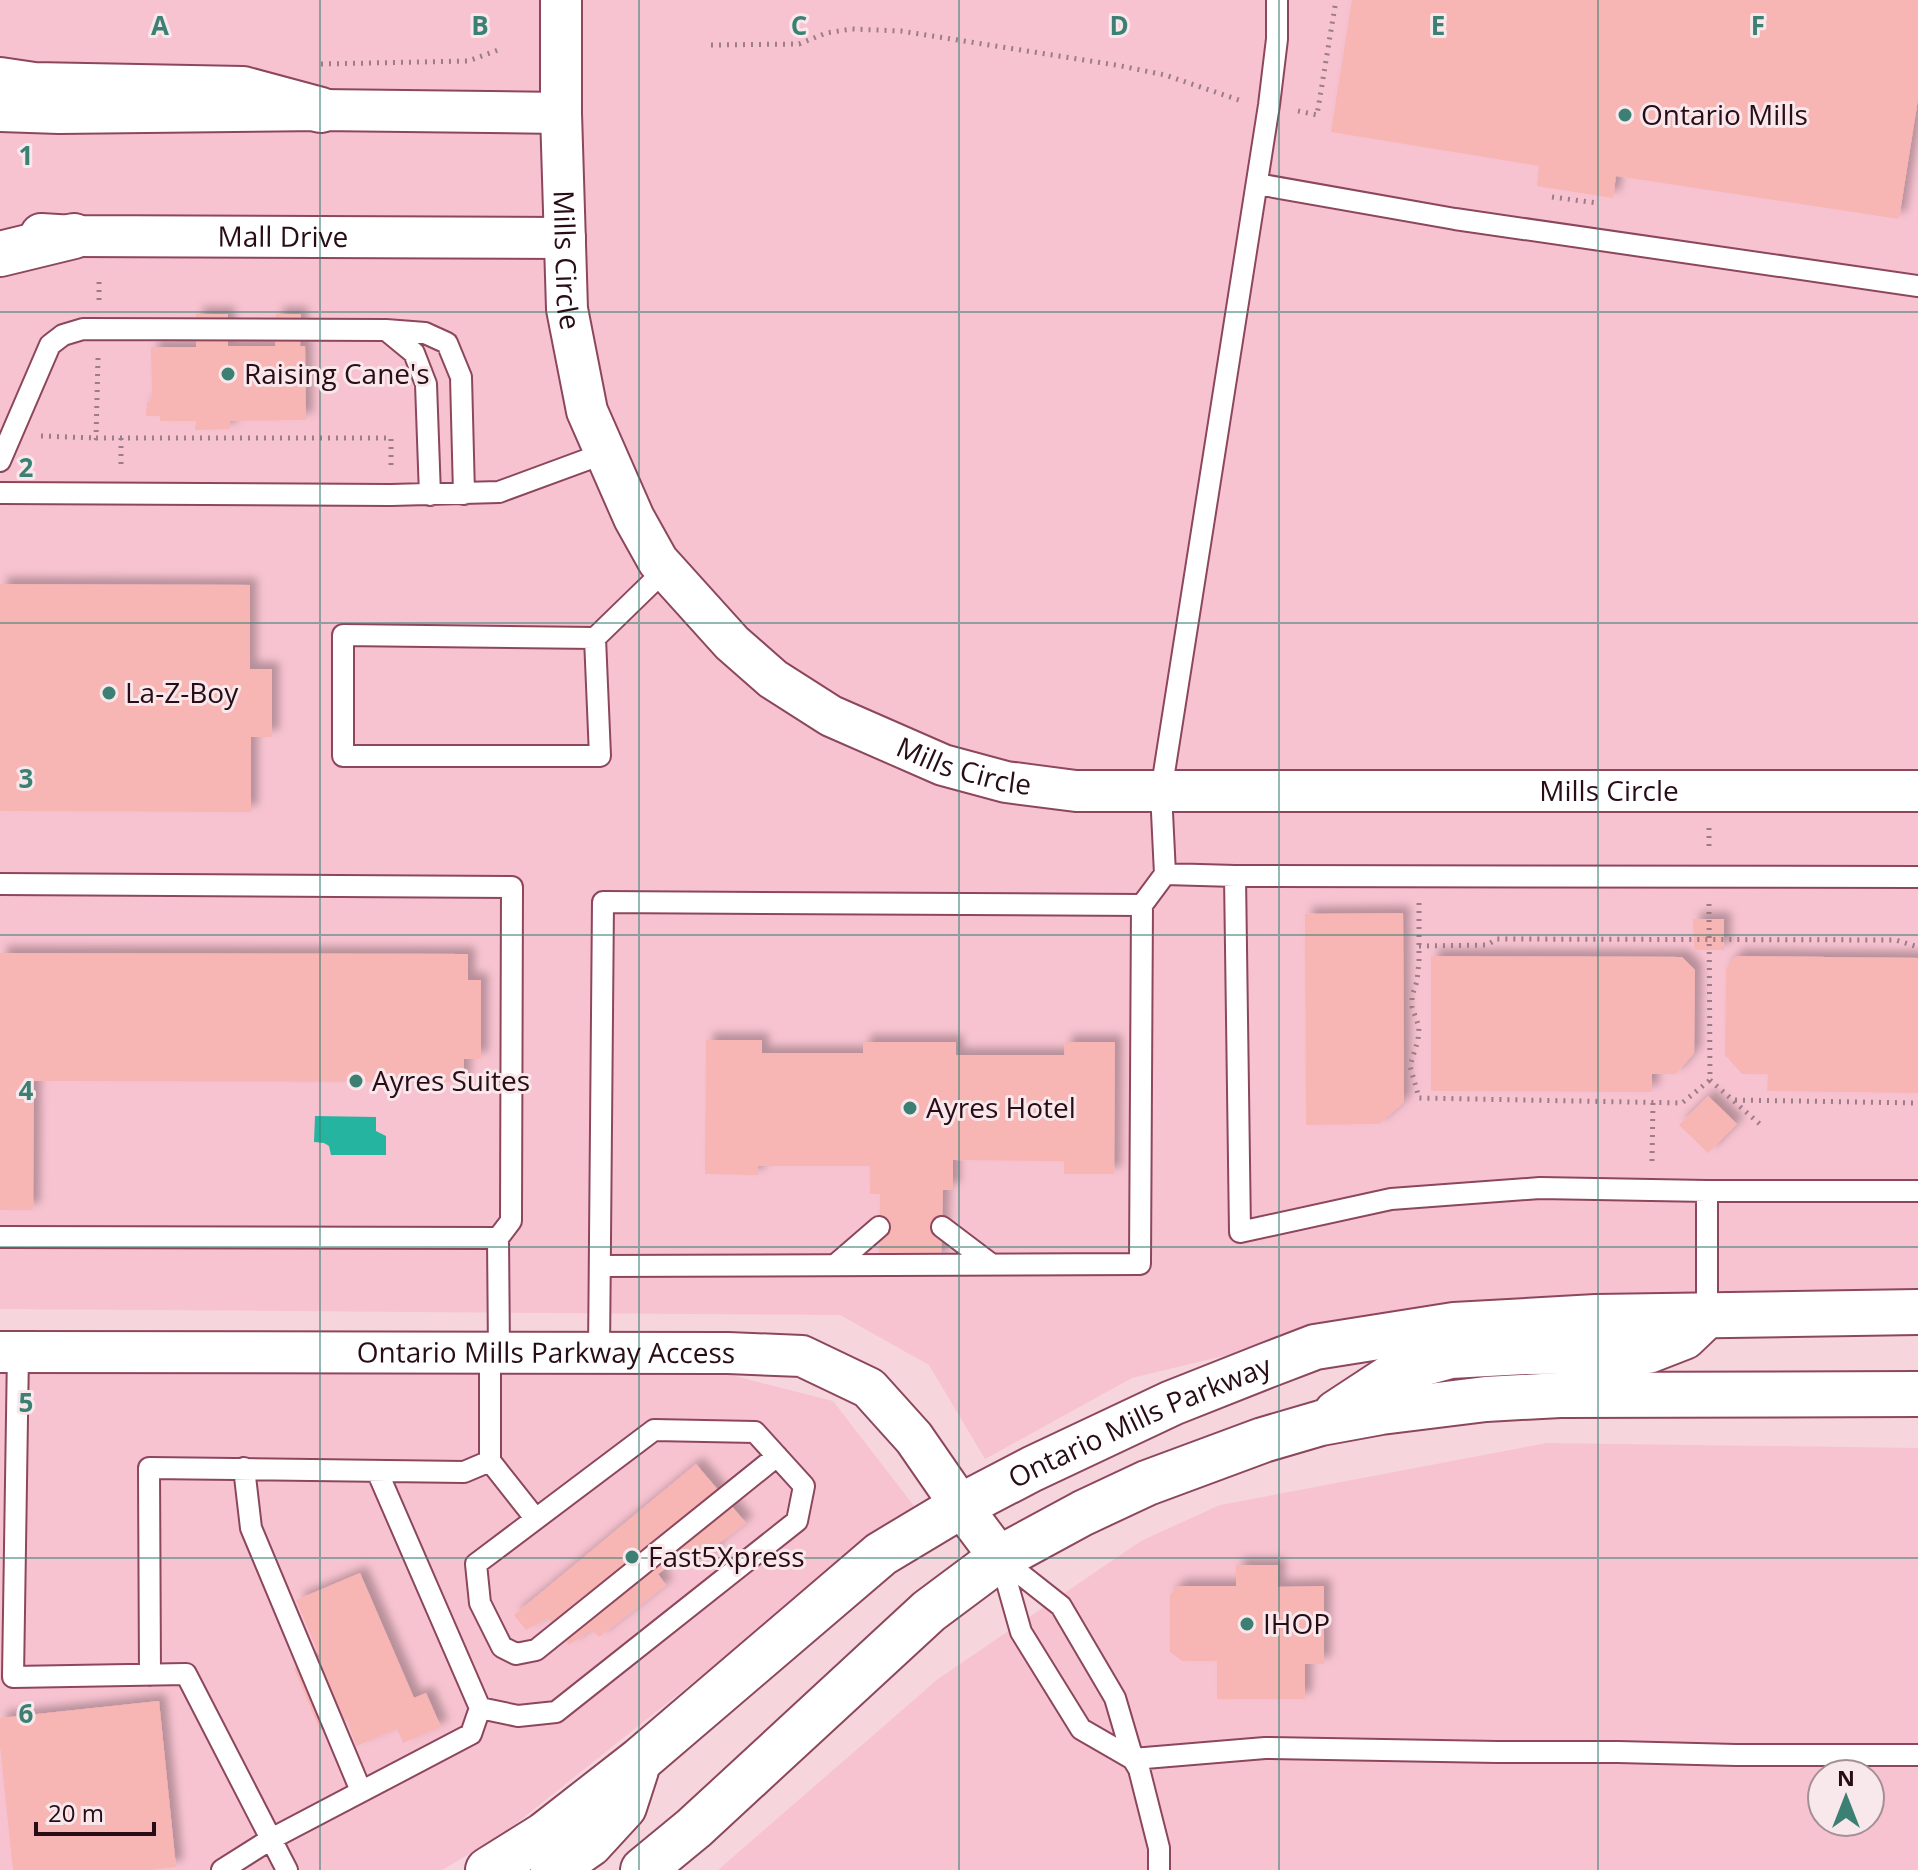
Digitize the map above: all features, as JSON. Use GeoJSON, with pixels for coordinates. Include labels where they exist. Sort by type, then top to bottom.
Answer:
{"type":"FeatureCollection","features":[{"type":"Feature","properties":{"kind":"main road"},"geometry":{"type":"LineString","coordinates":[[0,80],[34,85],[243,89],[321,110]]}},
{"type":"Feature","properties":{"kind":"main road"},"geometry":{"type":"LineString","coordinates":[[0,254],[74,236]]}},
{"type":"Feature","properties":{"kind":"main road","name":"Ontario Mills Parkway"},"geometry":{"type":"LineString","coordinates":[[488,1870],[544,1835],[640,1760],[881,1554],[961,1506],[1032,1469],[1172,1403],[1315,1347],[1454,1325],[1596,1317],[1918,1312]]}},
{"type":"Feature","properties":{"kind":"main road"},"geometry":{"type":"LineString","coordinates":[[1321,1423],[1403,1369],[1450,1356],[1648,1351],[1684,1337],[1707,1315]]}},
{"type":"Feature","properties":{"kind":"main road","name":"Ontario Mills Parkway"},"geometry":{"type":"LineString","coordinates":[[643,1870],[694,1828],[923,1616],[1000,1558],[1147,1483],[1263,1440],[1321,1423],[1486,1399],[1545,1395],[1918,1394]]}},
{"type":"Feature","properties":{"kind":"main road"},"geometry":{"type":"LineString","coordinates":[[553,1870],[590,1844],[624,1807],[640,1760]]}},
{"type":"Feature","properties":{"kind":"street","name":"Mills Circle"},"geometry":{"type":"LineString","coordinates":[[561,0],[567,309],[587,411],[634,518],[658,561],[732,643],[773,679],[831,716],[943,765],[1006,782],[1076,791],[1918,791]]}},
{"type":"Feature","properties":{"kind":"street"},"geometry":{"type":"LineString","coordinates":[[0,111],[561,113]]}},
{"type":"Feature","properties":{"kind":"street","name":"Mall Drive"},"geometry":{"type":"LineString","coordinates":[[0,231],[74,236],[565,238]]}},
{"type":"Feature","properties":{"kind":"street","name":"Ontario Mills Parkway Access"},"geometry":{"type":"LineString","coordinates":[[9,1352],[728,1353],[802,1356],[869,1388],[914,1438],[1000,1558]]}},
{"type":"Feature","properties":{"kind":"lane"},"geometry":{"type":"LineString","coordinates":[[600,1266],[1140,1264],[1142,905],[1165,874],[1161,792],[1257,184],[1277,39],[1277,0]]}},
{"type":"Feature","properties":{"kind":"lane"},"geometry":{"type":"LineString","coordinates":[[1257,184],[1561,235],[1918,286]]}},
{"type":"Feature","properties":{"kind":"lane"},"geometry":{"type":"LineString","coordinates":[[0,461],[50,345],[63,335],[83,329],[386,330],[425,333],[447,343],[461,377],[464,494]]}},
{"type":"Feature","properties":{"kind":"lane"},"geometry":{"type":"LineString","coordinates":[[386,330],[414,353],[426,384],[430,495]]}},
{"type":"Feature","properties":{"kind":"lane"},"geometry":{"type":"LineString","coordinates":[[0,493],[430,495],[499,492],[605,453]]}},
{"type":"Feature","properties":{"kind":"lane"},"geometry":{"type":"LineString","coordinates":[[595,638],[600,756],[343,756],[343,635],[595,638],[666,569]]}},
{"type":"Feature","properties":{"kind":"lane"},"geometry":{"type":"LineString","coordinates":[[1165,874],[1918,877]]}},
{"type":"Feature","properties":{"kind":"lane"},"geometry":{"type":"LineString","coordinates":[[1235,876],[1240,1232],[1391,1199],[1540,1188],[1918,1191]]}},
{"type":"Feature","properties":{"kind":"lane"},"geometry":{"type":"LineString","coordinates":[[0,884],[512,887],[511,1221],[498,1238],[490,1461],[535,1518]]}},
{"type":"Feature","properties":{"kind":"lane"},"geometry":{"type":"LineString","coordinates":[[599,1353],[603,902],[1142,905]]}},
{"type":"Feature","properties":{"kind":"lane"},"geometry":{"type":"LineString","coordinates":[[1707,1191],[1707,1315]]}},
{"type":"Feature","properties":{"kind":"lane"},"geometry":{"type":"LineString","coordinates":[[835,1265],[879,1227]]}},
{"type":"Feature","properties":{"kind":"lane"},"geometry":{"type":"LineString","coordinates":[[942,1227],[991,1264]]}},
{"type":"Feature","properties":{"kind":"lane"},"geometry":{"type":"LineString","coordinates":[[0,1237],[498,1238]]}},
{"type":"Feature","properties":{"kind":"lane"},"geometry":{"type":"LineString","coordinates":[[9,1352],[7,1677],[186,1674],[287,1870]]}},
{"type":"Feature","properties":{"kind":"lane"},"geometry":{"type":"LineString","coordinates":[[480,1708],[518,1716],[556,1712],[797,1521],[804,1486],[777,1456],[755,1432],[654,1430],[476,1564],[480,1603],[502,1647],[516,1654],[536,1650],[777,1456]]}},
{"type":"Feature","properties":{"kind":"lane"},"geometry":{"type":"LineString","coordinates":[[150,1675],[149,1468],[464,1472],[490,1461]]}},
{"type":"Feature","properties":{"kind":"lane"},"geometry":{"type":"LineString","coordinates":[[244,1468],[251,1528],[361,1791]]}},
{"type":"Feature","properties":{"kind":"lane"},"geometry":{"type":"LineString","coordinates":[[222,1870],[271,1839],[471,1734],[480,1708],[377,1471]]}},
{"type":"Feature","properties":{"kind":"lane"},"geometry":{"type":"LineString","coordinates":[[1000,1558],[1021,1632],[1081,1729],[1133,1759],[1265,1748],[1918,1755]]}},
{"type":"Feature","properties":{"kind":"lane"},"geometry":{"type":"LineString","coordinates":[[1000,1558],[1061,1606],[1115,1698],[1133,1759],[1139,1769],[1159,1848],[1159,1870]]}},
{"type":"Feature","properties":{"kind":"path"},"geometry":{"type":"LineString","coordinates":[[1298,111],[1317,115],[1336,0]]}},
{"type":"Feature","properties":{"kind":"path"},"geometry":{"type":"LineString","coordinates":[[711,45],[799,44],[826,33],[852,29],[901,31],[1116,65],[1165,75],[1240,100]]}},
{"type":"Feature","properties":{"kind":"path"},"geometry":{"type":"LineString","coordinates":[[1573,199],[1574,192]]}},
{"type":"Feature","properties":{"kind":"path"},"geometry":{"type":"LineString","coordinates":[[1552,197],[1597,203]]}},
{"type":"Feature","properties":{"kind":"path"},"geometry":{"type":"LineString","coordinates":[[96,438],[99,281]]}},
{"type":"Feature","properties":{"kind":"path"},"geometry":{"type":"LineString","coordinates":[[11,436],[391,438],[391,495]]}},
{"type":"Feature","properties":{"kind":"path"},"geometry":{"type":"LineString","coordinates":[[1708,791],[1710,1080],[1762,1126]]}},
{"type":"Feature","properties":{"kind":"path"},"geometry":{"type":"LineString","coordinates":[[1419,876],[1419,961],[1412,996],[1412,1007],[1419,1027],[1410,1066],[1419,1098],[1682,1103],[1710,1080]]}},
{"type":"Feature","properties":{"kind":"path"},"geometry":{"type":"LineString","coordinates":[[1419,946],[1487,945],[1497,939],[1709,939],[1896,940],[1918,947]]}},
{"type":"Feature","properties":{"kind":"path"},"geometry":{"type":"LineString","coordinates":[[1733,1100],[1918,1103]]}},
{"type":"Feature","properties":{"kind":"path"},"geometry":{"type":"LineString","coordinates":[[1653,1102],[1653,1134]]}},
{"type":"Feature","properties":{"kind":"shaded area","name":"Ontario Mills"},"geometry":{"type":"Polygon","coordinates":[[[0,0],[1918,0],[1918,1299],[1434,1305],[1132,1378],[985,1459],[929,1365],[840,1315],[0,1309],[0,0]]]}},
{"type":"Feature","properties":{"kind":"shaded area"},"geometry":{"type":"Polygon","coordinates":[[[315,1116],[376,1117],[376,1131],[386,1136],[386,1155],[331,1155],[329,1146],[314,1142],[315,1116]]]}},
{"type":"Feature","properties":{"kind":"shaded area"},"geometry":{"type":"Polygon","coordinates":[[[0,1367],[715,1371],[833,1401],[914,1506],[503,1834],[442,1870],[0,1870],[0,1367]]]}},
{"type":"Feature","properties":{"kind":"shaded area"},"geometry":{"type":"Polygon","coordinates":[[[1547,1443],[1918,1448],[1918,1870],[718,1870],[938,1679],[1141,1541],[1220,1505],[1547,1443]]]}},
{"type":"Feature","properties":{"kind":"building","name":"Ontario Mills"},"geometry":{"type":"Polygon","coordinates":[[[1352,0],[1918,0],[1918,99],[1899,219],[1616,176],[1613,198],[1537,186],[1539,166],[1331,132],[1352,0]]]}},
{"type":"Feature","properties":{"kind":"building","name":"Raising Cane's"},"geometry":{"type":"Polygon","coordinates":[[[196,314],[228,314],[228,346],[275,346],[276,314],[301,314],[300,346],[305,346],[306,420],[230,421],[230,429],[195,430],[196,421],[160,421],[160,416],[146,416],[147,402],[152,402],[151,347],[196,347],[196,314]]]}},
{"type":"Feature","properties":{"kind":"building"},"geometry":{"type":"Polygon","coordinates":[[[0,584],[250,585],[250,669],[272,669],[272,737],[251,737],[251,812],[0,811],[0,584]]]}},
{"type":"Feature","properties":{"kind":"building"},"geometry":{"type":"Polygon","coordinates":[[[1403,913],[1404,1102],[1379,1124],[1306,1125],[1305,914],[1403,913]]]}},
{"type":"Feature","properties":{"kind":"building"},"geometry":{"type":"Polygon","coordinates":[[[1693,919],[1724,919],[1724,950],[1694,950],[1693,919]]]}},
{"type":"Feature","properties":{"kind":"building","name":"Ayres Suites"},"geometry":{"type":"Polygon","coordinates":[[[0,953],[468,954],[468,980],[481,980],[481,1059],[464,1059],[464,1082],[34,1081],[33,1210],[0,1210],[0,953]]]}},
{"type":"Feature","properties":{"kind":"building"},"geometry":{"type":"Polygon","coordinates":[[[1431,956],[1682,957],[1695,970],[1694,1053],[1676,1074],[1652,1074],[1652,1092],[1431,1091],[1431,956]]]}},
{"type":"Feature","properties":{"kind":"building"},"geometry":{"type":"Polygon","coordinates":[[[1736,956],[1918,958],[1918,1093],[1767,1091],[1768,1074],[1742,1074],[1725,1055],[1726,968],[1736,956]]]}},
{"type":"Feature","properties":{"kind":"building","name":"Ayres Hotel"},"geometry":{"type":"Polygon","coordinates":[[[706,1040],[762,1040],[762,1053],[863,1053],[863,1042],[956,1042],[956,1055],[1064,1055],[1065,1042],[1115,1042],[1114,1174],[1064,1174],[1064,1161],[953,1160],[953,1190],[943,1190],[941,1260],[879,1259],[880,1194],[870,1194],[870,1166],[758,1166],[758,1175],[705,1174],[706,1040]]]}},
{"type":"Feature","properties":{"kind":"building"},"geometry":{"type":"Polygon","coordinates":[[[1708,1096],[1737,1124],[1708,1153],[1679,1125],[1708,1096]]]}},
{"type":"Feature","properties":{"kind":"building","name":"Fast5Xpress"},"geometry":{"type":"Polygon","coordinates":[[[696,1464],[746,1523],[714,1547],[717,1550],[701,1563],[690,1551],[658,1574],[666,1585],[599,1637],[591,1630],[569,1645],[548,1618],[526,1630],[514,1615],[696,1464]]]}},
{"type":"Feature","properties":{"kind":"building","name":"IHOP"},"geometry":{"type":"Polygon","coordinates":[[[1236,1565],[1278,1565],[1278,1587],[1324,1586],[1324,1664],[1305,1664],[1305,1699],[1217,1699],[1217,1661],[1182,1661],[1170,1652],[1170,1595],[1178,1586],[1236,1586],[1236,1565]]]}},
{"type":"Feature","properties":{"kind":"building"},"geometry":{"type":"Polygon","coordinates":[[[360,1573],[414,1698],[426,1693],[441,1727],[403,1743],[397,1729],[356,1746],[347,1719],[320,1730],[294,1668],[320,1657],[296,1600],[360,1573]]]}},
{"type":"Feature","properties":{"kind":"building"},"geometry":{"type":"Polygon","coordinates":[[[159,1701],[176,1867],[149,1870],[13,1870],[0,1718],[159,1701]]]}},
{"type":"Feature","properties":{"kind":"place","name":"Ontario Mills"},"geometry":{"type":"Point","coordinates":[1625,115]}},
{"type":"Feature","properties":{"kind":"place","name":"Raising Cane's"},"geometry":{"type":"Point","coordinates":[228,374]}},
{"type":"Feature","properties":{"kind":"place","name":"La-Z-Boy"},"geometry":{"type":"Point","coordinates":[109,693]}},
{"type":"Feature","properties":{"kind":"place","name":"Ayres Suites"},"geometry":{"type":"Point","coordinates":[356,1081]}},
{"type":"Feature","properties":{"kind":"place","name":"Ayres Hotel"},"geometry":{"type":"Point","coordinates":[910,1108]}},
{"type":"Feature","properties":{"kind":"place","name":"Fast5Xpress"},"geometry":{"type":"Point","coordinates":[632,1557]}},
{"type":"Feature","properties":{"kind":"place","name":"IHOP"},"geometry":{"type":"Point","coordinates":[1247,1624]}}]}
